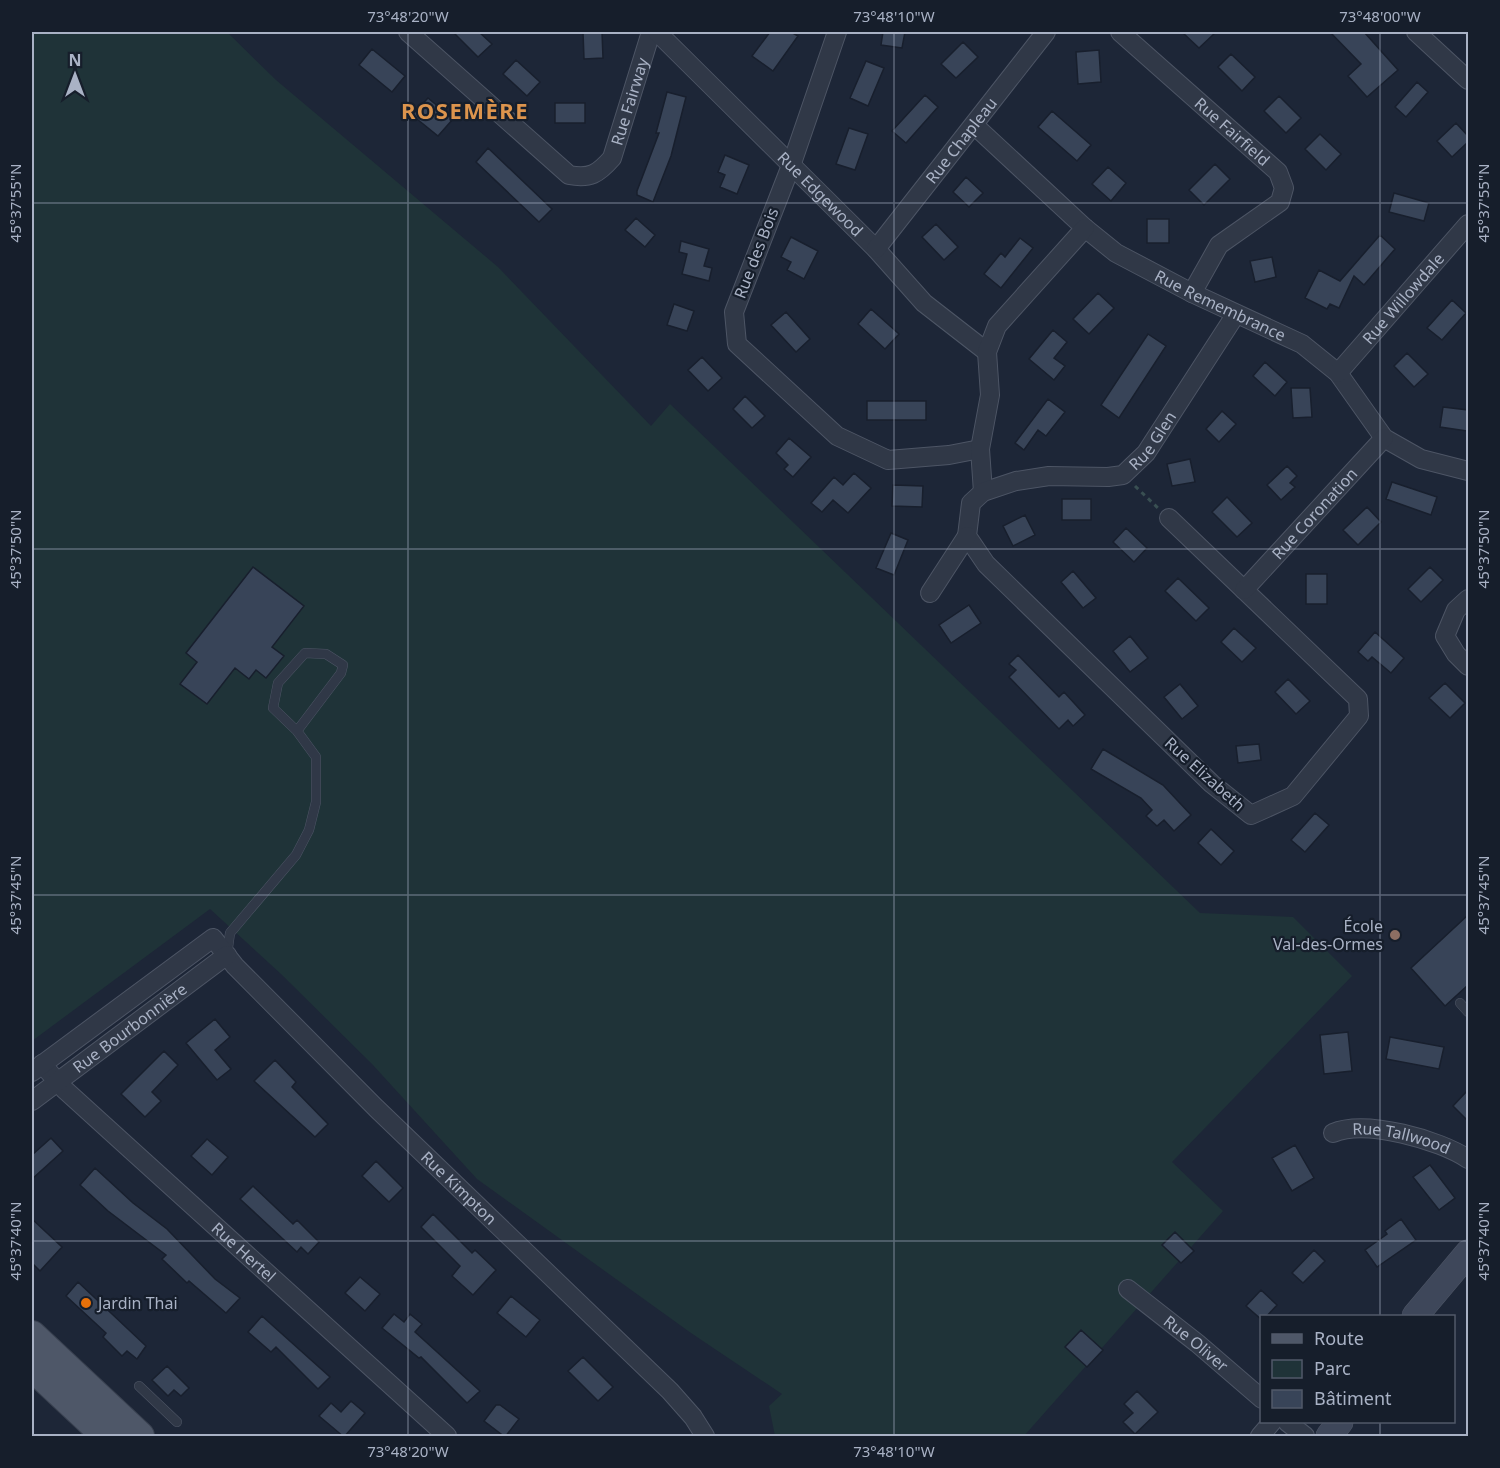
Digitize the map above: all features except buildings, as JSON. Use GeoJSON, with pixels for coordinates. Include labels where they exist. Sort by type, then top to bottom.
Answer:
{"type":"FeatureCollection","features":[{"type":"Feature","properties":{"kind":"main road"},"geometry":{"type":"LineString","coordinates":[[1417,1315],[1468,1253]]}},
{"type":"Feature","properties":{"kind":"main road"},"geometry":{"type":"LineString","coordinates":[[32,1335],[140,1437]]}},
{"type":"Feature","properties":{"kind":"main road"},"geometry":{"type":"LineString","coordinates":[[32,1366],[106,1437]]}},
{"type":"Feature","properties":{"kind":"main road"},"geometry":{"type":"LineString","coordinates":[[1329,1437],[1339,1423]]}},
{"type":"Feature","properties":{"kind":"street","name":"Rue Fairway"},"geometry":{"type":"LineString","coordinates":[[408,32],[569,175],[585,178],[600,172],[612,158],[651,32]]}},
{"type":"Feature","properties":{"kind":"street","name":"Rue Edgewood"},"geometry":{"type":"LineString","coordinates":[[657,32],[792,163],[876,249],[924,303],[987,352]]}},
{"type":"Feature","properties":{"kind":"street","name":"Rue des Bois"},"geometry":{"type":"LineString","coordinates":[[837,32],[792,163],[734,312],[737,344],[837,436],[888,460],[949,455],[980,449]]}},
{"type":"Feature","properties":{"kind":"street","name":"Rue Chapleau"},"geometry":{"type":"LineString","coordinates":[[876,249],[1046,32]]}},
{"type":"Feature","properties":{"kind":"street","name":"Rue Fairfield"},"geometry":{"type":"LineString","coordinates":[[1120,32],[1278,172],[1284,188],[1280,202],[1219,245],[1192,293]]}},
{"type":"Feature","properties":{"kind":"street"},"geometry":{"type":"LineString","coordinates":[[1416,32],[1468,80]]}},
{"type":"Feature","properties":{"kind":"street","name":"Rue Remembrance"},"geometry":{"type":"LineString","coordinates":[[974,125],[1085,228],[1116,253],[1192,293],[1302,344],[1338,373],[1384,438],[1421,459],[1468,471]]}},
{"type":"Feature","properties":{"kind":"street","name":"Rue Willowdale"},"geometry":{"type":"LineString","coordinates":[[1338,373],[1468,224]]}},
{"type":"Feature","properties":{"kind":"street"},"geometry":{"type":"LineString","coordinates":[[930,594],[967,536],[971,503],[983,492],[980,449],[990,395],[987,352],[997,326],[1085,228]]}},
{"type":"Feature","properties":{"kind":"street","name":"Rue Glen"},"geometry":{"type":"LineString","coordinates":[[983,492],[1016,481],[1049,476],[1123,475],[1146,453],[1236,314]]}},
{"type":"Feature","properties":{"kind":"street","name":"Rue Coronation"},"geometry":{"type":"LineString","coordinates":[[1244,590],[1384,438]]}},
{"type":"Feature","properties":{"kind":"street","name":"Rue Elizabeth"},"geometry":{"type":"LineString","coordinates":[[967,536],[986,564],[1212,784],[1251,815],[1293,796],[1359,716],[1358,699],[1169,519]]}},
{"type":"Feature","properties":{"kind":"street"},"geometry":{"type":"LineString","coordinates":[[1468,599],[1456,610],[1444,636],[1456,654],[1468,666]]}},
{"type":"Feature","properties":{"kind":"street","name":"Rue Kimpton"},"geometry":{"type":"LineString","coordinates":[[221,935],[227,955],[376,1108],[687,1409],[705,1437]]}},
{"type":"Feature","properties":{"kind":"street","name":"Rue Bourbonnière"},"geometry":{"type":"LineString","coordinates":[[37,1068],[221,935]]}},
{"type":"Feature","properties":{"kind":"street","name":"Rue Bourbonnière"},"geometry":{"type":"LineString","coordinates":[[32,1101],[227,955]]}},
{"type":"Feature","properties":{"kind":"street","name":"Rue Hertel"},"geometry":{"type":"LineString","coordinates":[[37,1068],[57,1082],[447,1437]]}},
{"type":"Feature","properties":{"kind":"street","name":"Rue Tallwood"},"geometry":{"type":"LineString","coordinates":[[1333,1133],[1351,1128],[1406,1135],[1442,1145],[1468,1159]]}},
{"type":"Feature","properties":{"kind":"street","name":"Rue Oliver"},"geometry":{"type":"LineString","coordinates":[[1128,1289],[1197,1343],[1260,1397]]}},
{"type":"Feature","properties":{"kind":"street"},"geometry":{"type":"LineString","coordinates":[[1260,1437],[1271,1423]]}},
{"type":"Feature","properties":{"kind":"street"},"geometry":{"type":"LineString","coordinates":[[1288,1423],[1305,1437]]}},
{"type":"Feature","properties":{"kind":"lane"},"geometry":{"type":"LineString","coordinates":[[221,935],[296,855],[309,830],[316,802],[316,757],[297,730],[273,708],[278,683],[305,653],[326,654],[343,665],[341,673],[297,730]]}},
{"type":"Feature","properties":{"kind":"lane"},"geometry":{"type":"LineString","coordinates":[[1460,1003],[1468,1012]]}},
{"type":"Feature","properties":{"kind":"lane"},"geometry":{"type":"LineString","coordinates":[[139,1386],[177,1422]]}},
{"type":"Feature","properties":{"kind":"path"},"geometry":{"type":"LineString","coordinates":[[1123,475],[1169,519]]}},
{"type":"Feature","properties":{"kind":"green space"},"geometry":{"type":"Polygon","coordinates":[[[32,32],[227,32],[276,80],[498,267],[651,426],[670,404],[1200,913],[1293,917],[1352,976],[1172,1162],[1223,1211],[1024,1436],[775,1436],[769,1406],[782,1394],[691,1333],[477,1179],[372,1064],[281,974],[210,909],[32,1041],[32,32]]]}},
{"type":"Feature","properties":{"kind":"place","name":"École Val-des-Ormes"},"geometry":{"type":"Point","coordinates":[1395,935]}},
{"type":"Feature","properties":{"kind":"place","name":"Jardin Thai"},"geometry":{"type":"Point","coordinates":[86,1303]}},
{"type":"Feature","properties":{"kind":"district","name":"ROSEMÈRE"},"geometry":{"type":"Point","coordinates":[465,111]}}]}
